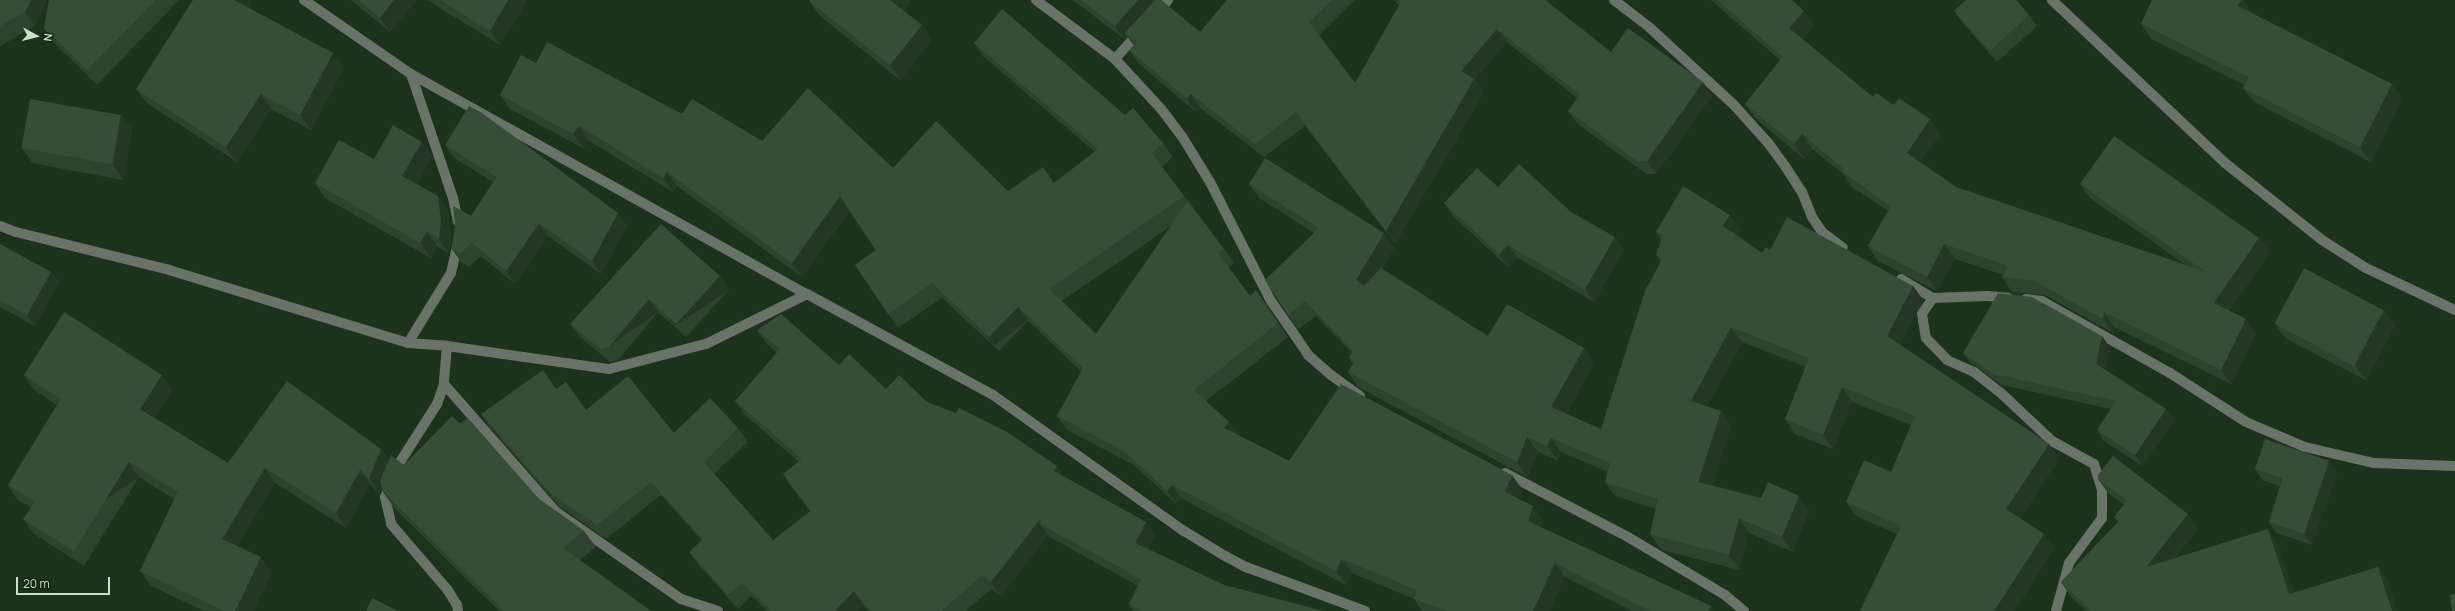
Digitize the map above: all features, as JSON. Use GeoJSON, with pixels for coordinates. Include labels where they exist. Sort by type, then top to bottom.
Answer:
{"type":"FeatureCollection","features":[{"type":"Feature","properties":{"kind":"street"},"geometry":{"type":"LineString","coordinates":[[304,0],[411,74],[807,294],[993,395],[1184,530],[1225,556],[1246,567],[1365,611]]}},
{"type":"Feature","properties":{"kind":"street"},"geometry":{"type":"LineString","coordinates":[[1036,0],[1115,59],[1162,110],[1210,182],[1271,301],[1308,355],[1331,375],[1372,402]]}},
{"type":"Feature","properties":{"kind":"street"},"geometry":{"type":"LineString","coordinates":[[1115,59],[1168,0]]}},
{"type":"Feature","properties":{"kind":"street"},"geometry":{"type":"LineString","coordinates":[[1614,0],[1649,26],[1734,105],[1769,144],[1785,166],[1802,192],[1812,216],[1822,232],[1836,245],[1850,252]]}},
{"type":"Feature","properties":{"kind":"street"},"geometry":{"type":"LineString","coordinates":[[2052,0],[2225,163],[2322,240],[2366,268],[2455,310]]}},
{"type":"Feature","properties":{"kind":"street"},"geometry":{"type":"LineString","coordinates":[[408,343],[450,273],[457,251],[458,236],[453,198],[411,74]]}},
{"type":"Feature","properties":{"kind":"street"},"geometry":{"type":"LineString","coordinates":[[0,226],[16,232],[169,270],[408,343],[447,346],[612,369],[706,344],[807,294]]}},
{"type":"Feature","properties":{"kind":"street"},"geometry":{"type":"LineString","coordinates":[[1891,274],[1933,298],[1987,296],[2042,301],[2170,373],[2246,422],[2305,447],[2374,463],[2455,466]]}},
{"type":"Feature","properties":{"kind":"street"},"geometry":{"type":"LineString","coordinates":[[1933,298],[1922,314],[1926,338],[1946,360],[1974,372],[2001,393],[2052,442],[2094,464],[2102,490],[2102,518],[2069,563],[2056,611]]}},
{"type":"Feature","properties":{"kind":"street"},"geometry":{"type":"LineString","coordinates":[[447,346],[444,384],[431,416],[395,470],[385,497],[391,524],[447,589],[457,605],[458,611]]}},
{"type":"Feature","properties":{"kind":"street"},"geometry":{"type":"LineString","coordinates":[[444,384],[556,511],[681,599],[718,611]]}},
{"type":"Feature","properties":{"kind":"street"},"geometry":{"type":"LineString","coordinates":[[1495,468],[1628,537],[1725,595],[1744,611]]}},
{"type":"Feature","properties":{"kind":"building"},"geometry":{"type":"Polygon","coordinates":[[[0,0],[31,0],[25,12],[0,26],[0,0]]]}},
{"type":"Feature","properties":{"kind":"building"},"geometry":{"type":"Polygon","coordinates":[[[49,0],[156,0],[87,70],[44,28],[49,0]]]}},
{"type":"Feature","properties":{"kind":"building"},"geometry":{"type":"Polygon","coordinates":[[[193,0],[234,0],[333,53],[300,115],[261,94],[226,147],[136,89],[193,0]]]}},
{"type":"Feature","properties":{"kind":"building"},"geometry":{"type":"Polygon","coordinates":[[[358,0],[394,0],[380,18],[358,0]]]}},
{"type":"Feature","properties":{"kind":"building"},"geometry":{"type":"Polygon","coordinates":[[[440,0],[508,0],[490,31],[440,0]]]}},
{"type":"Feature","properties":{"kind":"building"},"geometry":{"type":"Polygon","coordinates":[[[890,0],[922,25],[890,65],[809,1],[890,0]]]}},
{"type":"Feature","properties":{"kind":"building"},"geometry":{"type":"Polygon","coordinates":[[[1081,0],[1138,0],[1115,26],[1081,0]]]}},
{"type":"Feature","properties":{"kind":"building"},"geometry":{"type":"Polygon","coordinates":[[[1155,0],[1161,0],[1200,32],[1227,0],[1332,0],[1309,22],[1355,83],[1401,2],[1399,0],[1545,0],[1611,52],[1628,28],[1703,82],[1647,161],[1637,161],[1568,111],[1580,95],[1497,29],[1461,71],[1474,79],[1386,231],[1296,112],[1255,144],[1191,94],[1187,99],[1130,51],[1137,42],[1125,33],[1155,0]]]}},
{"type":"Feature","properties":{"kind":"building"},"geometry":{"type":"Polygon","coordinates":[[[1717,0],[1792,0],[1804,11],[1789,28],[1873,97],[1876,93],[1894,105],[1899,98],[1930,119],[1907,153],[1956,187],[2206,272],[2080,184],[2114,136],[2259,238],[2214,303],[2246,319],[2221,370],[2104,312],[2103,319],[2035,281],[2002,277],[2009,266],[1944,244],[1927,277],[1868,246],[1891,206],[1842,172],[1844,169],[1802,134],[1794,144],[1745,104],[1783,57],[1717,0]]]}},
{"type":"Feature","properties":{"kind":"building"},"geometry":{"type":"Polygon","coordinates":[[[1966,0],[2016,0],[2029,15],[1990,51],[1954,11],[1966,0]]]}},
{"type":"Feature","properties":{"kind":"building"},"geometry":{"type":"Polygon","coordinates":[[[2152,0],[2241,0],[2238,6],[2392,84],[2360,147],[2243,88],[2249,77],[2141,24],[2152,0]]]}},
{"type":"Feature","properties":{"kind":"building"},"geometry":{"type":"Polygon","coordinates":[[[1002,9],[1125,115],[1133,108],[1163,143],[1152,153],[1184,196],[1049,289],[1096,334],[1188,201],[1224,249],[1218,253],[1250,296],[1256,290],[1278,323],[1194,390],[1229,422],[1224,428],[1289,461],[1341,384],[1512,475],[1505,492],[1533,506],[1528,521],[1711,606],[1708,611],[1650,611],[1555,563],[1533,611],[1448,611],[1414,599],[1417,590],[1342,559],[1336,571],[1172,485],[1167,491],[1124,451],[1057,416],[1083,368],[1018,307],[989,337],[932,283],[888,314],[855,265],[876,250],[840,196],[792,263],[667,172],[663,178],[579,126],[573,134],[500,95],[521,55],[536,63],[547,42],[682,114],[692,99],[762,141],[808,88],[893,168],[936,121],[1008,191],[1043,167],[1054,183],[1098,149],[974,43],[1002,9]]]}},
{"type":"Feature","properties":{"kind":"building"},"geometry":{"type":"Polygon","coordinates":[[[30,99],[121,115],[112,164],[21,148],[30,99]]]}},
{"type":"Feature","properties":{"kind":"building"},"geometry":{"type":"Polygon","coordinates":[[[469,106],[482,113],[618,213],[592,261],[539,223],[506,271],[472,243],[460,254],[452,249],[455,224],[453,206],[471,216],[497,177],[445,145],[469,106]]]}},
{"type":"Feature","properties":{"kind":"building"},"geometry":{"type":"Polygon","coordinates":[[[393,125],[422,142],[402,176],[438,196],[441,221],[439,239],[427,231],[420,243],[315,183],[339,140],[374,159],[393,125]]]}},
{"type":"Feature","properties":{"kind":"building"},"geometry":{"type":"Polygon","coordinates":[[[1265,158],[1384,233],[1356,280],[1364,286],[1381,268],[1488,336],[1507,304],[1584,348],[1551,407],[1601,429],[1645,291],[1662,259],[1656,255],[1663,235],[1656,232],[1683,186],[1730,215],[1723,226],[1762,253],[1766,247],[1770,250],[1787,217],[1913,286],[1887,336],[2049,444],[2006,509],[2044,534],[1994,611],[1860,611],[1901,526],[1846,502],[1864,460],[1891,472],[1915,416],[1842,387],[1823,435],[1785,419],[1809,358],[1731,327],[1691,401],[1721,411],[1698,482],[1761,498],[1768,482],[1799,496],[1782,537],[1739,518],[1729,555],[1652,535],[1650,534],[1658,499],[1605,482],[1610,463],[1551,438],[1547,446],[1527,437],[1517,462],[1348,372],[1354,362],[1349,358],[1353,351],[1305,301],[1288,315],[1265,280],[1319,228],[1249,184],[1265,158]]]}},
{"type":"Feature","properties":{"kind":"building"},"geometry":{"type":"Polygon","coordinates":[[[1519,164],[1571,212],[1615,237],[1585,289],[1508,245],[1499,254],[1444,203],[1477,168],[1498,187],[1519,164]]]}},
{"type":"Feature","properties":{"kind":"building"},"geometry":{"type":"Polygon","coordinates":[[[661,224],[720,276],[676,324],[649,299],[609,347],[601,349],[570,324],[661,224]]]}},
{"type":"Feature","properties":{"kind":"building"},"geometry":{"type":"Polygon","coordinates":[[[0,244],[51,272],[27,315],[0,300],[0,244]]]}},
{"type":"Feature","properties":{"kind":"building"},"geometry":{"type":"Polygon","coordinates":[[[2304,268],[2383,310],[2354,366],[2274,324],[2304,268]]]}},
{"type":"Feature","properties":{"kind":"building"},"geometry":{"type":"Polygon","coordinates":[[[1998,293],[2032,297],[2102,336],[2096,364],[2166,409],[2135,455],[2097,430],[2116,401],[1994,374],[1963,353],[1998,293]]]}},
{"type":"Feature","properties":{"kind":"building"},"geometry":{"type":"Polygon","coordinates":[[[64,312],[162,375],[140,409],[228,463],[287,381],[381,449],[369,478],[360,470],[336,513],[265,468],[222,539],[261,557],[235,611],[224,611],[140,571],[178,492],[129,462],[74,551],[23,519],[35,502],[8,485],[61,399],[24,375],[64,312]]]}},
{"type":"Feature","properties":{"kind":"building"},"geometry":{"type":"Polygon","coordinates":[[[781,314],[839,365],[849,354],[886,389],[899,375],[927,402],[956,413],[959,408],[1007,432],[1057,466],[1054,471],[1146,522],[1135,543],[1224,585],[1323,611],[1142,611],[1129,604],[1141,579],[1040,524],[1041,518],[991,582],[982,575],[942,611],[871,611],[854,591],[835,611],[771,611],[742,583],[728,595],[689,552],[703,539],[651,482],[597,525],[550,493],[481,414],[543,370],[556,389],[566,382],[586,410],[628,376],[674,433],[710,398],[738,428],[704,462],[773,540],[811,511],[783,474],[802,459],[735,401],[780,349],[757,330],[781,314]]]}},
{"type":"Feature","properties":{"kind":"building"},"geometry":{"type":"Polygon","coordinates":[[[452,416],[460,424],[468,418],[539,499],[584,531],[563,548],[651,611],[504,611],[383,492],[380,481],[391,455],[404,465],[452,416]]]}},
{"type":"Feature","properties":{"kind":"building"},"geometry":{"type":"Polygon","coordinates":[[[2265,439],[2329,461],[2304,534],[2269,522],[2283,478],[2255,469],[2265,439]]]}},
{"type":"Feature","properties":{"kind":"building"},"geometry":{"type":"Polygon","coordinates":[[[2113,456],[2188,514],[2146,567],[2268,529],[2289,594],[2378,567],[2392,611],[2091,611],[2061,582],[2119,521],[2114,517],[2127,501],[2098,479],[2098,475],[2113,456]]]}},
{"type":"Feature","properties":{"kind":"building"},"geometry":{"type":"Polygon","coordinates":[[[2455,594],[2455,611],[2452,611],[2450,595],[2455,594]]]}},
{"type":"Feature","properties":{"kind":"building"},"geometry":{"type":"Polygon","coordinates":[[[372,598],[398,611],[366,611],[372,598]]]}}]}
